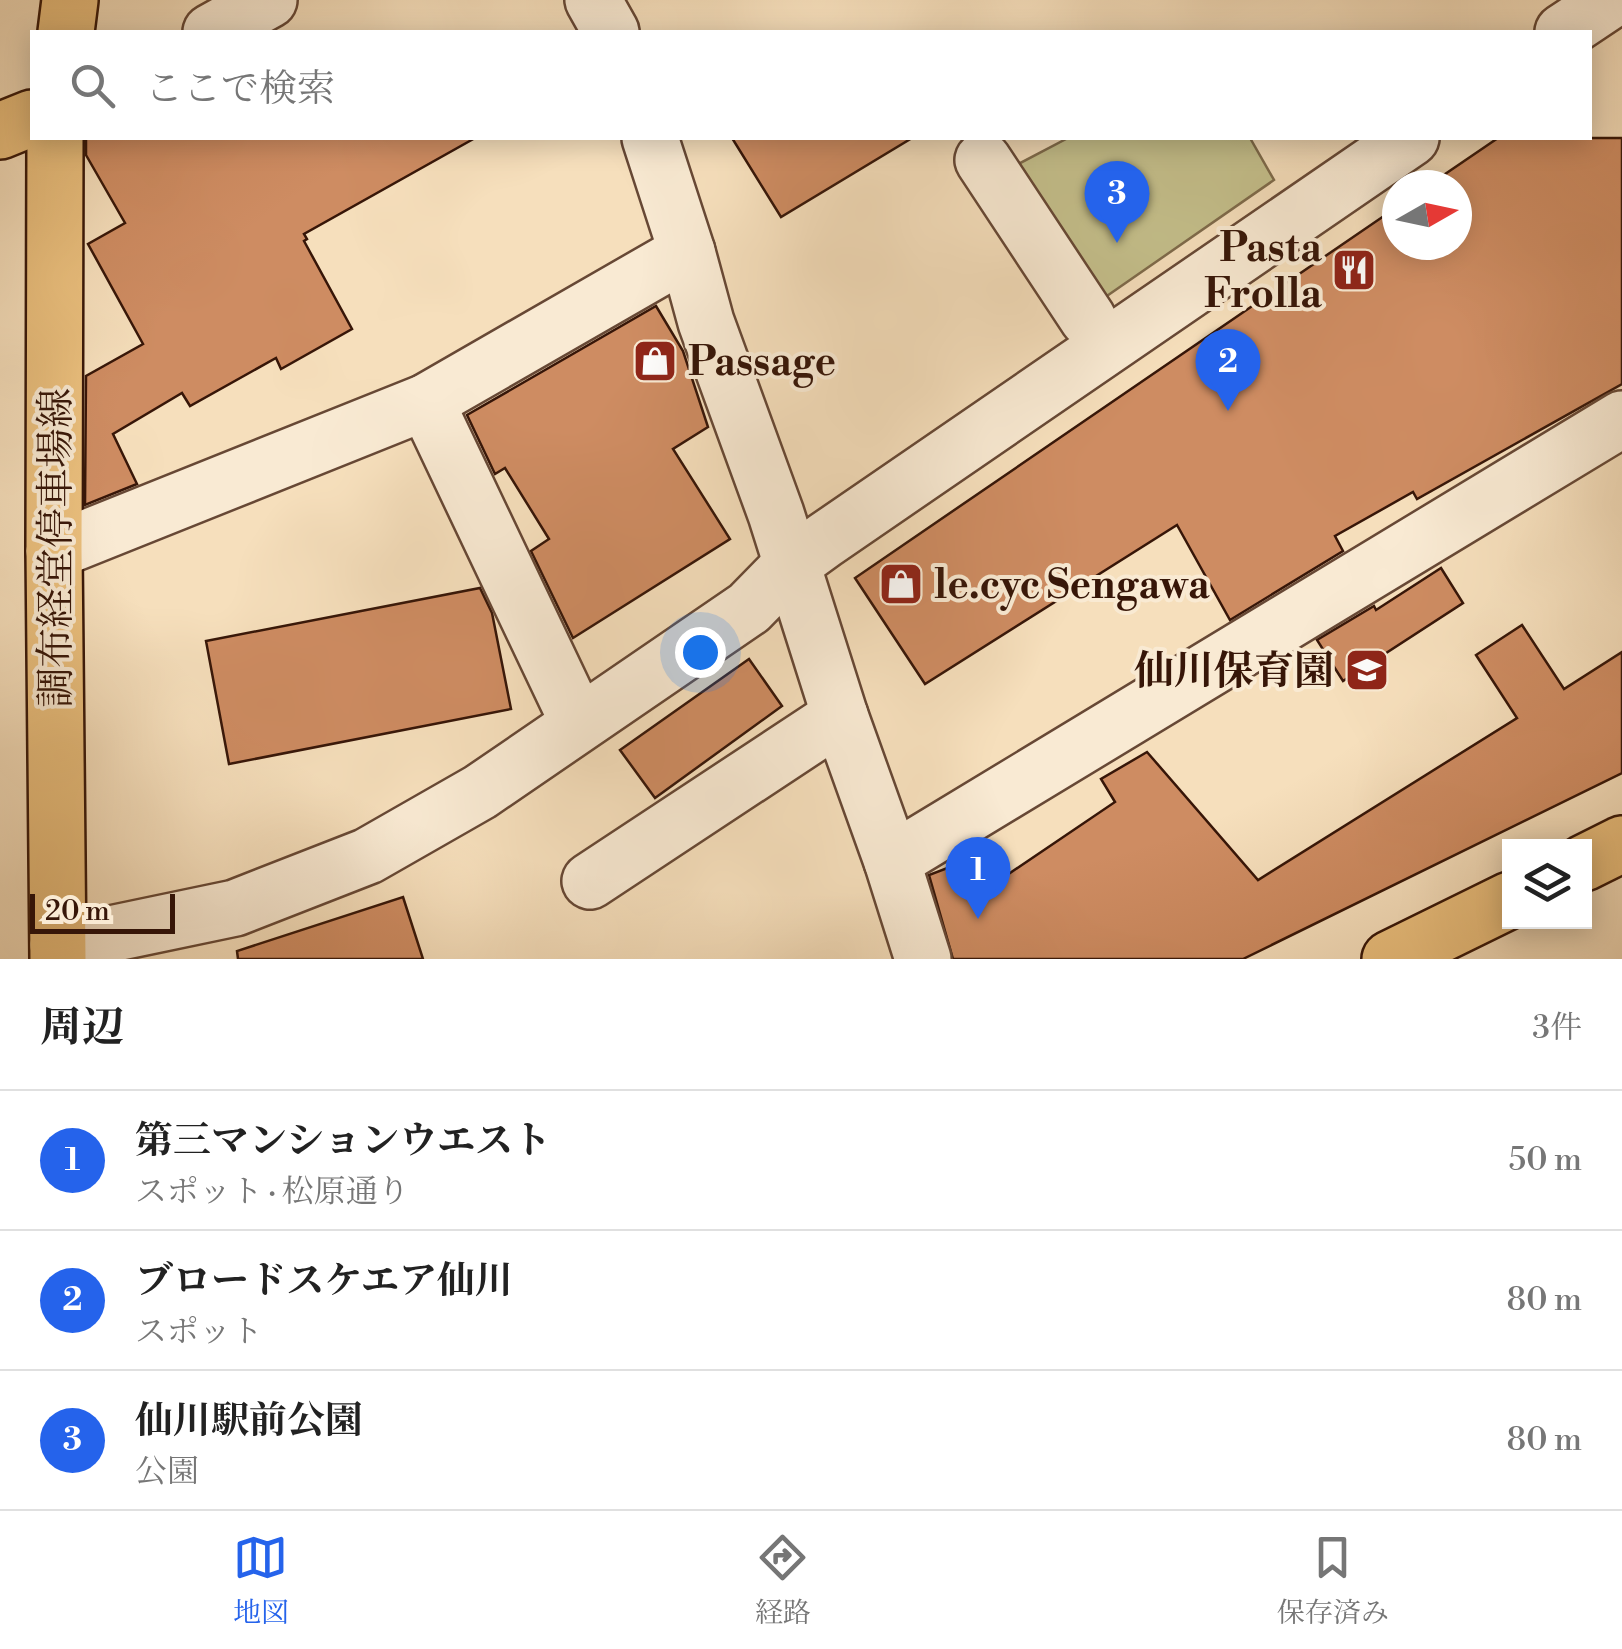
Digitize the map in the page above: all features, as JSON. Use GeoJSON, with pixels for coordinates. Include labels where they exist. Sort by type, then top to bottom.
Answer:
{"type":"FeatureCollection","features":[{"type":"Feature","properties":{"kind":"main road"},"geometry":{"type":"LineString","coordinates":[[66,30],[70,0]]}},
{"type":"Feature","properties":{"kind":"main road"},"geometry":{"type":"LineString","coordinates":[[0,131],[30,119]]}},
{"type":"Feature","properties":{"kind":"main road","name":"調布経堂停車場線"},"geometry":{"type":"LineString","coordinates":[[55,140],[58,952]]}},
{"type":"Feature","properties":{"kind":"main road"},"geometry":{"type":"LineString","coordinates":[[1592,859],[1622,844]]}},
{"type":"Feature","properties":{"kind":"main road"},"geometry":{"type":"LineString","coordinates":[[1390,959],[1502,904]]}},
{"type":"Feature","properties":{"kind":"street"},"geometry":{"type":"LineString","coordinates":[[215,30],[269,0]]}},
{"type":"Feature","properties":{"kind":"street"},"geometry":{"type":"LineString","coordinates":[[593,0],[610,30]]}},
{"type":"Feature","properties":{"kind":"street"},"geometry":{"type":"LineString","coordinates":[[1566,30],[1611,0]]}},
{"type":"Feature","properties":{"kind":"street"},"geometry":{"type":"LineString","coordinates":[[651,140],[688,252],[706,322],[776,514],[923,959]]}},
{"type":"Feature","properties":{"kind":"street"},"geometry":{"type":"LineString","coordinates":[[58,952],[235,908],[368,856],[480,792],[750,608],[792,564],[1408,140]]}},
{"type":"Feature","properties":{"kind":"street"},"geometry":{"type":"LineString","coordinates":[[982,160],[1088,319]]}},
{"type":"Feature","properties":{"kind":"street"},"geometry":{"type":"LineString","coordinates":[[54,551],[426,402],[688,252]]}},
{"type":"Feature","properties":{"kind":"street"},"geometry":{"type":"LineString","coordinates":[[426,402],[578,722]]}},
{"type":"Feature","properties":{"kind":"street"},"geometry":{"type":"LineString","coordinates":[[892,860],[1622,419]]}},
{"type":"Feature","properties":{"kind":"street"},"geometry":{"type":"LineString","coordinates":[[590,881],[840,716]]}},
{"type":"Feature","properties":{"kind":"shaded area"},"geometry":{"type":"Polygon","coordinates":[[[1064,140],[1251,140],[1274,180],[1091,307],[1005,171],[1064,140]]]}},
{"type":"Feature","properties":{"kind":"building"},"geometry":{"type":"Polygon","coordinates":[[[1622,138],[1622,384],[1417,499],[1413,492],[1335,536],[1343,551],[1230,620],[1177,525],[925,684],[855,578],[1382,217],[1382,260],[1472,260],[1472,170],[1451,170],[1495,140],[1622,138]]]}},
{"type":"Feature","properties":{"kind":"building"},"geometry":{"type":"Polygon","coordinates":[[[86,140],[471,140],[304,234],[304,241],[352,329],[281,369],[276,358],[190,406],[182,393],[113,434],[137,484],[85,505],[86,376],[143,344],[88,244],[125,223],[86,155],[86,140]]]}},
{"type":"Feature","properties":{"kind":"building"},"geometry":{"type":"Polygon","coordinates":[[[733,140],[909,140],[781,217],[733,140]]]}},
{"type":"Feature","properties":{"kind":"building"},"geometry":{"type":"Polygon","coordinates":[[[656,306],[683,351],[708,427],[673,449],[730,539],[573,638],[531,551],[549,539],[505,468],[495,474],[467,415],[656,306]]]}},
{"type":"Feature","properties":{"kind":"building"},"geometry":{"type":"Polygon","coordinates":[[[1441,568],[1463,603],[1343,681],[1317,640],[1374,606],[1376,610],[1441,568]]]}},
{"type":"Feature","properties":{"kind":"building"},"geometry":{"type":"Polygon","coordinates":[[[480,588],[492,613],[511,709],[229,764],[206,641],[480,588]]]}},
{"type":"Feature","properties":{"kind":"building"},"geometry":{"type":"Polygon","coordinates":[[[1522,625],[1564,689],[1622,652],[1622,773],[1243,959],[953,959],[929,875],[997,849],[1007,875],[1115,802],[1101,779],[1147,752],[1258,880],[1517,718],[1476,655],[1522,625]]]}},
{"type":"Feature","properties":{"kind":"building"},"geometry":{"type":"Polygon","coordinates":[[[749,659],[782,706],[655,798],[620,750],[749,659]]]}},
{"type":"Feature","properties":{"kind":"building"},"geometry":{"type":"Polygon","coordinates":[[[403,897],[423,959],[238,959],[237,951],[403,897]]]}},
{"type":"Feature","properties":{"kind":"place","name":"仙川駅前公園"},"geometry":{"type":"Point","coordinates":[1117,243]}},
{"type":"Feature","properties":{"kind":"place","name":"Pasta Frolla"},"geometry":{"type":"Point","coordinates":[1354,270]}},
{"type":"Feature","properties":{"kind":"place","name":"Passage"},"geometry":{"type":"Point","coordinates":[655,361]}},
{"type":"Feature","properties":{"kind":"place","name":"ブロードスケエア仙川"},"geometry":{"type":"Point","coordinates":[1228,411]}},
{"type":"Feature","properties":{"kind":"place","name":"le.cyc Sengawa"},"geometry":{"type":"Point","coordinates":[901,584]}},
{"type":"Feature","properties":{"kind":"place","name":"仙川保育園"},"geometry":{"type":"Point","coordinates":[1367,670]}},
{"type":"Feature","properties":{"kind":"place","name":"第三マンションウエスト"},"geometry":{"type":"Point","coordinates":[978,919]}}]}
